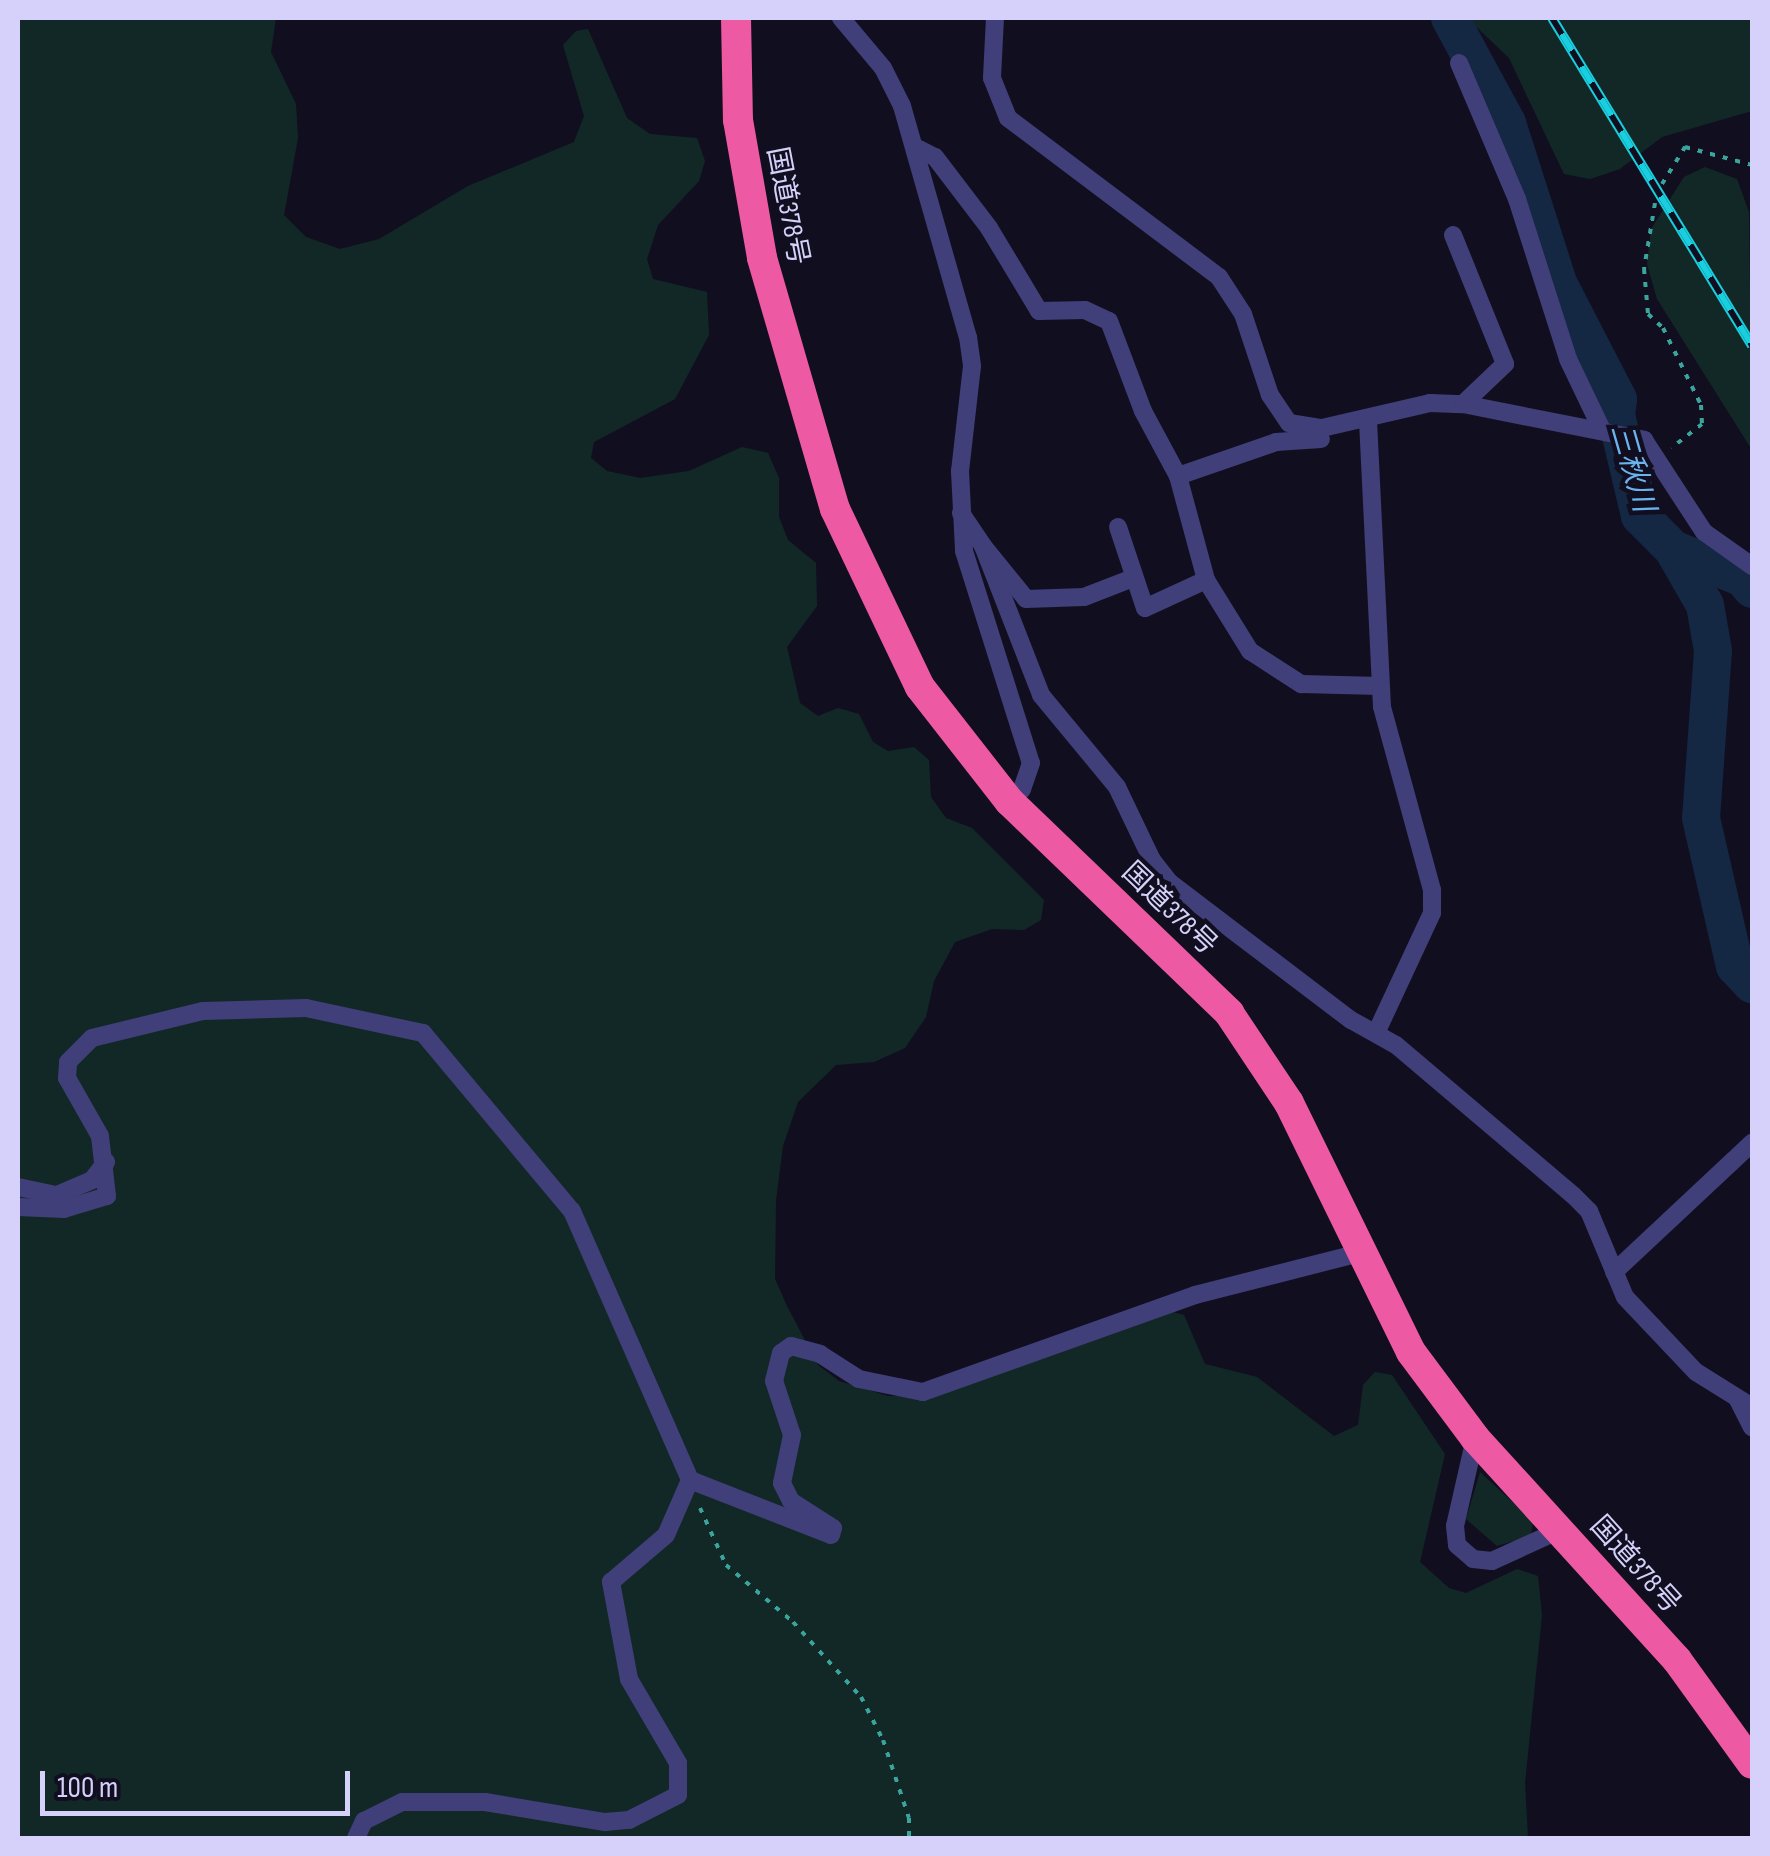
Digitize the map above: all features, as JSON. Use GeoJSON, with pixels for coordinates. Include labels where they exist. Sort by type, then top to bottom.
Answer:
{"type":"FeatureCollection","features":[{"type":"Feature","properties":{"kind":"highway","name":"国道378号"},"geometry":{"type":"LineString","coordinates":[[736,18],[749,206],[836,509],[920,686],[1008,800],[1229,1013],[1289,1104],[1410,1352],[1476,1438],[1676,1660],[1752,1764]]}},
{"type":"Feature","properties":{"kind":"street"},"geometry":{"type":"LineString","coordinates":[[841,18],[883,68],[919,149],[972,366],[962,429],[961,513],[971,576],[1029,743],[1031,764],[1022,788],[1008,800]]}},
{"type":"Feature","properties":{"kind":"street"},"geometry":{"type":"LineString","coordinates":[[995,18],[992,78],[1008,118],[1220,277],[1244,314],[1279,412],[1304,428],[1368,421],[1430,404],[1463,404],[1644,440],[1658,455],[1704,532],[1752,566]]}},
{"type":"Feature","properties":{"kind":"street"},"geometry":{"type":"LineString","coordinates":[[1459,63],[1517,200],[1568,359],[1607,431]]}},
{"type":"Feature","properties":{"kind":"street"},"geometry":{"type":"LineString","coordinates":[[919,149],[935,157],[989,228],[1040,311],[1085,310],[1108,322],[1143,412],[1178,476],[1206,580],[1250,652],[1282,676],[1327,688],[1380,686]]}},
{"type":"Feature","properties":{"kind":"street"},"geometry":{"type":"LineString","coordinates":[[1453,235],[1504,364],[1463,404]]}},
{"type":"Feature","properties":{"kind":"street"},"geometry":{"type":"LineString","coordinates":[[1368,421],[1380,686],[1432,913],[1377,1032]]}},
{"type":"Feature","properties":{"kind":"street"},"geometry":{"type":"LineString","coordinates":[[1178,476],[1276,442],[1323,440],[1335,426]]}},
{"type":"Feature","properties":{"kind":"street"},"geometry":{"type":"LineString","coordinates":[[961,513],[1026,599],[1084,597],[1132,578]]}},
{"type":"Feature","properties":{"kind":"street"},"geometry":{"type":"LineString","coordinates":[[1118,527],[1145,608],[1206,580]]}},
{"type":"Feature","properties":{"kind":"street"},"geometry":{"type":"LineString","coordinates":[[983,546],[1041,695],[1117,787],[1152,860],[1257,949],[1351,1020],[1377,1032],[1573,1195],[1589,1211],[1625,1297],[1667,1346],[1745,1402],[1752,1428]]}},
{"type":"Feature","properties":{"kind":"street"},"geometry":{"type":"LineString","coordinates":[[18,1207],[93,1204],[110,1186],[100,1136],[66,1078],[68,1062],[92,1038],[203,1011],[306,1008],[423,1033],[572,1211],[690,1480],[832,1536],[833,1528],[791,1500],[782,1482],[792,1434],[774,1382],[782,1353],[791,1346],[820,1354],[859,1379],[924,1392],[1195,1295],[1360,1253]]}},
{"type":"Feature","properties":{"kind":"street"},"geometry":{"type":"LineString","coordinates":[[1614,1272],[1752,1143]]}},
{"type":"Feature","properties":{"kind":"street"},"geometry":{"type":"LineString","coordinates":[[18,1187],[57,1195],[92,1180],[106,1162]]}},
{"type":"Feature","properties":{"kind":"street"},"geometry":{"type":"LineString","coordinates":[[1476,1438],[1455,1526],[1457,1545],[1472,1559],[1492,1561],[1560,1530]]}},
{"type":"Feature","properties":{"kind":"street"},"geometry":{"type":"LineString","coordinates":[[356,1838],[364,1821],[402,1802],[471,1801],[605,1822],[630,1820],[678,1795],[678,1763],[629,1679],[611,1582],[666,1536],[690,1480]]}},
{"type":"Feature","properties":{"kind":"path"},"geometry":{"type":"LineString","coordinates":[[1662,184],[1685,147],[1752,165]]}},
{"type":"Feature","properties":{"kind":"path"},"geometry":{"type":"LineString","coordinates":[[1654,203],[1644,269],[1648,314],[1663,328],[1702,405],[1702,424],[1658,455]]}},
{"type":"Feature","properties":{"kind":"path"},"geometry":{"type":"LineString","coordinates":[[690,1480],[726,1564],[793,1622],[861,1697],[883,1740],[908,1818],[908,1838]]}},
{"type":"Feature","properties":{"kind":"green space"},"geometry":{"type":"Polygon","coordinates":[[[18,18],[276,18],[271,52],[296,104],[298,138],[284,215],[306,237],[340,249],[379,239],[468,186],[574,142],[584,116],[563,45],[576,31],[588,29],[627,118],[650,134],[697,138],[705,161],[699,181],[658,225],[647,259],[653,279],[707,292],[709,335],[675,399],[594,442],[591,458],[607,471],[640,478],[689,471],[742,447],[768,453],[779,478],[779,517],[788,540],[816,563],[817,606],[787,647],[800,703],[818,716],[838,708],[859,714],[873,742],[888,751],[914,747],[929,760],[931,797],[946,818],[972,828],[1044,900],[1041,920],[1024,930],[992,929],[955,942],[934,981],[926,1017],[905,1048],[874,1062],[836,1065],[798,1102],[783,1146],[776,1200],[775,1279],[787,1306],[818,1365],[839,1381],[888,1396],[924,1395],[1158,1308],[1184,1315],[1205,1364],[1257,1377],[1334,1436],[1358,1425],[1363,1385],[1375,1372],[1392,1375],[1445,1454],[1420,1562],[1449,1588],[1466,1593],[1517,1569],[1538,1576],[1542,1615],[1525,1783],[1528,1838],[18,1838],[18,18]]]}},
{"type":"Feature","properties":{"kind":"green space"},"geometry":{"type":"Polygon","coordinates":[[[1467,18],[1752,18],[1752,111],[1662,137],[1620,169],[1590,179],[1564,174],[1509,58],[1467,18]]]}},
{"type":"Feature","properties":{"kind":"green space"},"geometry":{"type":"Polygon","coordinates":[[[1705,167],[1737,179],[1749,212],[1752,450],[1657,299],[1647,264],[1651,229],[1684,177],[1705,167]]]}},
{"type":"Feature","properties":{"kind":"green space"},"geometry":{"type":"Polygon","coordinates":[[[1480,1472],[1533,1521],[1531,1536],[1497,1546],[1466,1519],[1480,1472]]]}},
{"type":"Feature","properties":{"kind":"waterway","name":"三秋川"},"geometry":{"type":"LineString","coordinates":[[1450,18],[1507,123],[1558,283],[1618,399],[1616,415],[1640,516],[1673,549],[1705,605],[1713,651],[1701,818],[1735,966],[1752,984]]}},
{"type":"Feature","properties":{"kind":"waterway"},"geometry":{"type":"LineString","coordinates":[[1673,549],[1743,578],[1752,589]]}},
{"type":"Feature","properties":{"kind":"railway"},"geometry":{"type":"LineString","coordinates":[[1552,18],[1752,346]]}}]}
